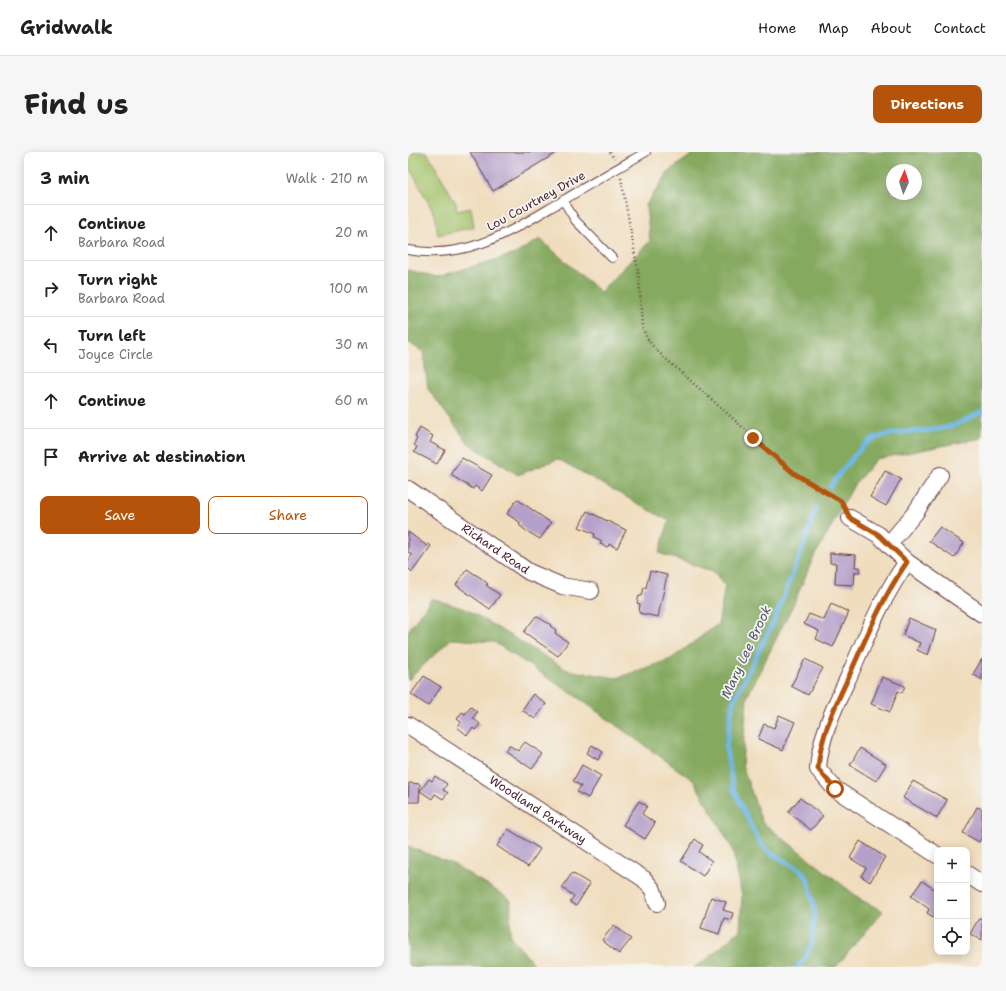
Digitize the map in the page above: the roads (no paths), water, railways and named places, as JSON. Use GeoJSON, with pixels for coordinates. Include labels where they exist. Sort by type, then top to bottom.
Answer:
{"type":"FeatureCollection","features":[{"type":"Feature","properties":{"kind":"street"},"geometry":{"type":"LineString","coordinates":[[889,544],[915,513],[940,475]]}},
{"type":"Feature","properties":{"kind":"street","name":"Richard Road"},"geometry":{"type":"LineString","coordinates":[[408,489],[529,572],[562,586],[590,591]]}},
{"type":"Feature","properties":{"kind":"street"},"geometry":{"type":"LineString","coordinates":[[850,518],[879,535],[907,562],[982,614]]}},
{"type":"Feature","properties":{"kind":"street"},"geometry":{"type":"LineString","coordinates":[[907,562],[888,590],[878,610],[833,711],[819,755],[818,769],[835,789],[934,853]]}},
{"type":"Feature","properties":{"kind":"street","name":"Woodland Parkway"},"geometry":{"type":"LineString","coordinates":[[408,725],[644,879],[653,890],[657,903]]}},
{"type":"Feature","properties":{"kind":"street"},"geometry":{"type":"LineString","coordinates":[[970,876],[982,884]]}},
{"type":"Feature","properties":{"kind":"lane","name":"Lou Courtney Drive"},"geometry":{"type":"LineString","coordinates":[[408,250],[441,252],[478,244],[513,230],[646,152]]}},
{"type":"Feature","properties":{"kind":"lane"},"geometry":{"type":"LineString","coordinates":[[563,200],[575,220],[612,258]]}},
{"type":"Feature","properties":{"kind":"waterway","name":"Mary Lee Brook"},"geometry":{"type":"LineString","coordinates":[[830,487],[856,454],[873,439],[897,433],[946,428],[982,412]]}},
{"type":"Feature","properties":{"kind":"waterway","name":"Mary Lee Brook"},"geometry":{"type":"LineString","coordinates":[[797,967],[806,957],[812,943],[815,911],[808,879],[801,870],[769,852],[758,840],[733,788],[726,748],[733,702],[774,621],[804,545],[816,508]]}}]}
